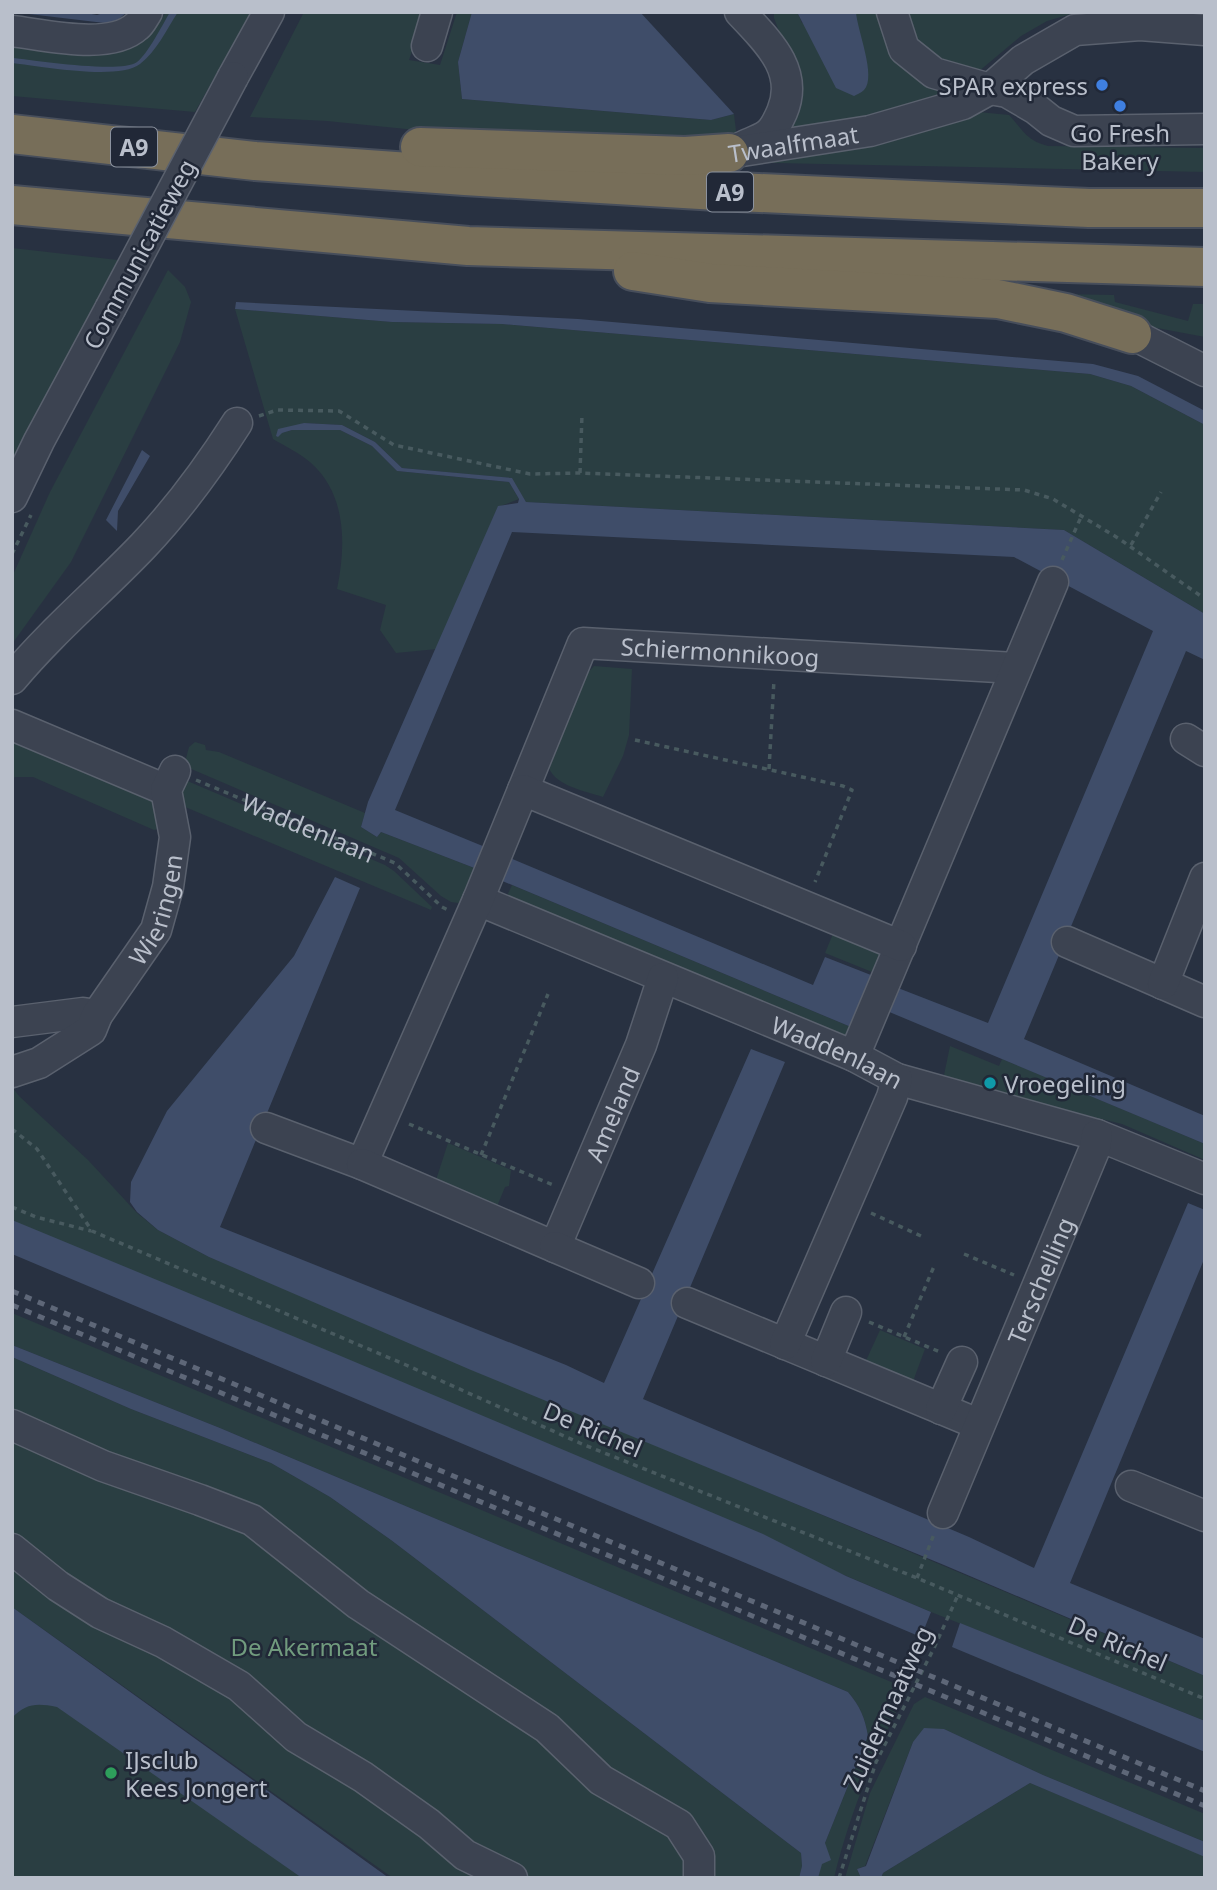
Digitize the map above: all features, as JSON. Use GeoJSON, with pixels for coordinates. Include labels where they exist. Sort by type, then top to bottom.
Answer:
{"type":"FeatureCollection","features":[{"type":"Feature","properties":{"kind":"highway","name":"A9"},"geometry":{"type":"LineString","coordinates":[[12,134],[255,161],[731,192],[1088,208],[1205,208]]}},
{"type":"Feature","properties":{"kind":"highway","name":"A9"},"geometry":{"type":"LineString","coordinates":[[255,161],[328,144],[593,154],[685,156],[729,153]]}},
{"type":"Feature","properties":{"kind":"highway"},"geometry":{"type":"LineString","coordinates":[[12,205],[468,246],[1205,267]]}},
{"type":"Feature","properties":{"kind":"highway"},"geometry":{"type":"LineString","coordinates":[[468,246],[710,283],[998,299],[1066,313],[1132,334]]}},
{"type":"Feature","properties":{"kind":"street"},"geometry":{"type":"LineString","coordinates":[[12,31],[79,39],[115,38],[137,26],[147,12]]}},
{"type":"Feature","properties":{"kind":"street","name":"Communicatieweg"},"geometry":{"type":"LineString","coordinates":[[12,498],[39,441],[269,12]]}},
{"type":"Feature","properties":{"kind":"street"},"geometry":{"type":"LineString","coordinates":[[426,46],[437,12]]}},
{"type":"Feature","properties":{"kind":"street","name":"Twaalfmaat"},"geometry":{"type":"LineString","coordinates":[[740,12],[772,46]]}},
{"type":"Feature","properties":{"kind":"street","name":"Twaalfmaat"},"geometry":{"type":"LineString","coordinates":[[729,153],[769,134],[787,102],[788,85],[784,67],[772,46],[760,12]]}},
{"type":"Feature","properties":{"kind":"street"},"geometry":{"type":"LineString","coordinates":[[892,12],[904,49],[934,73],[1007,92],[1051,121],[1074,131],[1205,129]]}},
{"type":"Feature","properties":{"kind":"street","name":"Twaalfmaat"},"geometry":{"type":"LineString","coordinates":[[729,153],[870,131],[919,119],[963,104],[990,89],[1023,60],[1075,30],[1140,25],[1205,30]]}},
{"type":"Feature","properties":{"kind":"street"},"geometry":{"type":"LineString","coordinates":[[1132,334],[1161,343],[1205,349]]}},
{"type":"Feature","properties":{"kind":"street"},"geometry":{"type":"LineString","coordinates":[[1132,334],[1205,371]]}},
{"type":"Feature","properties":{"kind":"street"},"geometry":{"type":"LineString","coordinates":[[12,679],[175,511],[213,461],[237,423]]}},
{"type":"Feature","properties":{"kind":"street"},"geometry":{"type":"LineString","coordinates":[[854,1056],[1053,582]]}},
{"type":"Feature","properties":{"kind":"street","name":"Schiermonnikoog"},"geometry":{"type":"LineString","coordinates":[[473,909],[583,643],[1015,668]]}},
{"type":"Feature","properties":{"kind":"street"},"geometry":{"type":"LineString","coordinates":[[12,725],[170,780]]}},
{"type":"Feature","properties":{"kind":"street","name":"Wieringen"},"geometry":{"type":"LineString","coordinates":[[12,1072],[39,1063],[90,1030],[97,1015],[156,930],[168,887],[175,837],[170,780]]}},
{"type":"Feature","properties":{"kind":"street"},"geometry":{"type":"LineString","coordinates":[[523,790],[901,946]]}},
{"type":"Feature","properties":{"kind":"street"},"geometry":{"type":"LineString","coordinates":[[1163,984],[1205,878]]}},
{"type":"Feature","properties":{"kind":"street"},"geometry":{"type":"LineString","coordinates":[[362,1164],[473,909]]}},
{"type":"Feature","properties":{"kind":"street","name":"Waddenlaan"},"geometry":{"type":"LineString","coordinates":[[473,909],[663,978],[854,1056],[897,1079],[1097,1135],[1205,1179]]}},
{"type":"Feature","properties":{"kind":"street"},"geometry":{"type":"LineString","coordinates":[[1067,943],[1205,1002]]}},
{"type":"Feature","properties":{"kind":"street","name":"Ameland"},"geometry":{"type":"LineString","coordinates":[[555,1247],[641,1045],[663,978]]}},
{"type":"Feature","properties":{"kind":"street"},"geometry":{"type":"LineString","coordinates":[[12,1022],[83,1013],[97,1015]]}},
{"type":"Feature","properties":{"kind":"street"},"geometry":{"type":"LineString","coordinates":[[785,1344],[892,1097],[897,1079]]}},
{"type":"Feature","properties":{"kind":"street"},"geometry":{"type":"LineString","coordinates":[[266,1128],[362,1164],[639,1283]]}},
{"type":"Feature","properties":{"kind":"street","name":"Terschelling"},"geometry":{"type":"LineString","coordinates":[[943,1513],[1095,1148],[1097,1135]]}},
{"type":"Feature","properties":{"kind":"street"},"geometry":{"type":"LineString","coordinates":[[687,1303],[978,1424]]}},
{"type":"Feature","properties":{"kind":"street"},"geometry":{"type":"LineString","coordinates":[[826,1361],[845,1312]]}},
{"type":"Feature","properties":{"kind":"street"},"geometry":{"type":"LineString","coordinates":[[941,1409],[962,1362]]}},
{"type":"Feature","properties":{"kind":"street"},"geometry":{"type":"LineString","coordinates":[[12,1425],[103,1466],[252,1521],[358,1604],[547,1728],[601,1780],[679,1825],[699,1856],[699,1878]]}},
{"type":"Feature","properties":{"kind":"street"},"geometry":{"type":"LineString","coordinates":[[1131,1486],[1205,1516]]}},
{"type":"Feature","properties":{"kind":"street"},"geometry":{"type":"LineString","coordinates":[[12,1549],[58,1586],[100,1613],[163,1642],[239,1686],[296,1737],[363,1777],[429,1824],[466,1855],[512,1878]]}},
{"type":"Feature","properties":{"kind":"path"},"geometry":{"type":"LineString","coordinates":[[237,423],[277,410],[339,411],[394,445],[530,474],[580,473],[1024,490],[1053,499],[1130,546],[1205,599]]}},
{"type":"Feature","properties":{"kind":"path"},"geometry":{"type":"LineString","coordinates":[[580,473],[582,414]]}},
{"type":"Feature","properties":{"kind":"path"},"geometry":{"type":"LineString","coordinates":[[1130,546],[1161,492]]}},
{"type":"Feature","properties":{"kind":"path"},"geometry":{"type":"LineString","coordinates":[[1053,582],[1081,517]]}},
{"type":"Feature","properties":{"kind":"path"},"geometry":{"type":"LineString","coordinates":[[769,769],[776,654]]}},
{"type":"Feature","properties":{"kind":"path"},"geometry":{"type":"LineString","coordinates":[[635,740],[852,790],[805,906]]}},
{"type":"Feature","properties":{"kind":"path","name":"Waddenlaan"},"geometry":{"type":"LineString","coordinates":[[170,780],[395,863],[442,907],[473,909]]}},
{"type":"Feature","properties":{"kind":"path"},"geometry":{"type":"LineString","coordinates":[[481,1154],[548,994]]}},
{"type":"Feature","properties":{"kind":"path"},"geometry":{"type":"LineString","coordinates":[[384,1113],[577,1196]]}},
{"type":"Feature","properties":{"kind":"path"},"geometry":{"type":"LineString","coordinates":[[12,1129],[37,1149],[92,1231]]}},
{"type":"Feature","properties":{"kind":"path"},"geometry":{"type":"LineString","coordinates":[[846,1202],[921,1236]]}},
{"type":"Feature","properties":{"kind":"path","name":"De Richel"},"geometry":{"type":"LineString","coordinates":[[12,1207],[36,1217],[92,1231],[582,1444],[918,1578],[1205,1699]]}},
{"type":"Feature","properties":{"kind":"path"},"geometry":{"type":"LineString","coordinates":[[964,1254],[1037,1284]]}},
{"type":"Feature","properties":{"kind":"path"},"geometry":{"type":"LineString","coordinates":[[904,1337],[935,1264]]}},
{"type":"Feature","properties":{"kind":"path"},"geometry":{"type":"LineString","coordinates":[[845,1312],[962,1362]]}},
{"type":"Feature","properties":{"kind":"path"},"geometry":{"type":"LineString","coordinates":[[918,1578],[943,1513]]}},
{"type":"Feature","properties":{"kind":"path","name":"Zuidermaatweg"},"geometry":{"type":"LineString","coordinates":[[839,1878],[876,1762],[958,1595]]}},
{"type":"Feature","properties":{"kind":"green space"},"geometry":{"type":"Polygon","coordinates":[[[166,12],[251,12],[195,112],[12,96],[12,40],[117,45],[150,36],[166,12]]]}},
{"type":"Feature","properties":{"kind":"green space"},"geometry":{"type":"Polygon","coordinates":[[[304,12],[425,12],[409,60],[440,65],[457,12],[472,12],[458,62],[462,99],[711,120],[734,114],[737,139],[534,142],[327,121],[250,117],[304,12]]]}},
{"type":"Feature","properties":{"kind":"green space"},"geometry":{"type":"Polygon","coordinates":[[[774,12],[797,12],[802,23],[856,18],[856,12],[879,12],[915,76],[947,92],[949,96],[779,139],[788,55],[774,12]]]}},
{"type":"Feature","properties":{"kind":"green space"},"geometry":{"type":"Polygon","coordinates":[[[905,12],[1078,12],[1047,21],[1021,36],[978,72],[923,54],[906,26],[905,12]]]}},
{"type":"Feature","properties":{"kind":"green space"},"geometry":{"type":"Polygon","coordinates":[[[978,112],[1009,115],[1030,138],[1048,146],[1205,148],[1205,172],[731,162],[978,112]]]}},
{"type":"Feature","properties":{"kind":"green space"},"geometry":{"type":"Polygon","coordinates":[[[12,248],[118,260],[12,471],[12,248]]]}},
{"type":"Feature","properties":{"kind":"green space"},"geometry":{"type":"Polygon","coordinates":[[[168,270],[185,287],[191,302],[180,342],[71,562],[12,644],[12,577],[50,492],[168,270]]]}},
{"type":"Feature","properties":{"kind":"green space"},"geometry":{"type":"Polygon","coordinates":[[[1060,294],[1114,295],[1115,302],[1188,321],[1193,304],[1205,304],[1205,337],[1157,328],[1053,298],[1060,294]]]}},
{"type":"Feature","properties":{"kind":"green space"},"geometry":{"type":"Polygon","coordinates":[[[235,309],[392,322],[502,324],[1090,374],[1131,386],[1205,425],[1205,614],[1064,530],[526,502],[511,478],[402,468],[375,442],[342,425],[304,423],[282,433],[292,430],[340,430],[372,446],[397,471],[509,482],[519,499],[498,507],[437,649],[396,653],[380,630],[386,605],[337,589],[342,538],[337,505],[331,489],[310,462],[273,439],[235,309]]]}},
{"type":"Feature","properties":{"kind":"green space"},"geometry":{"type":"Polygon","coordinates":[[[594,666],[632,669],[629,735],[623,756],[603,797],[562,782],[550,771],[548,764],[585,676],[594,666]]]}},
{"type":"Feature","properties":{"kind":"green space"},"geometry":{"type":"Polygon","coordinates":[[[12,735],[151,793],[164,827],[154,830],[33,777],[12,779],[12,735]]]}},
{"type":"Feature","properties":{"kind":"green space"},"geometry":{"type":"Polygon","coordinates":[[[195,742],[205,745],[206,750],[219,752],[365,813],[361,827],[377,837],[381,832],[477,869],[465,900],[451,902],[441,896],[399,858],[189,768],[185,762],[189,747],[195,742]]]}},
{"type":"Feature","properties":{"kind":"green space"},"geometry":{"type":"Polygon","coordinates":[[[178,777],[385,865],[432,907],[431,910],[178,804],[178,777]]]}},
{"type":"Feature","properties":{"kind":"green space"},"geometry":{"type":"Polygon","coordinates":[[[512,885],[851,1027],[848,1039],[505,900],[512,885]]]}},
{"type":"Feature","properties":{"kind":"green space"},"geometry":{"type":"Polygon","coordinates":[[[835,929],[882,954],[877,974],[825,953],[835,929]]]}},
{"type":"Feature","properties":{"kind":"green space"},"geometry":{"type":"Polygon","coordinates":[[[950,1046],[999,1066],[1002,1059],[1205,1144],[1205,1160],[1122,1124],[943,1080],[950,1046]]]}},
{"type":"Feature","properties":{"kind":"green space"},"geometry":{"type":"Polygon","coordinates":[[[12,1087],[88,1160],[137,1213],[158,1230],[209,1257],[1205,1676],[1205,1721],[931,1612],[12,1221],[12,1087]]]}},
{"type":"Feature","properties":{"kind":"green space"},"geometry":{"type":"Polygon","coordinates":[[[448,1143],[511,1170],[509,1186],[505,1187],[496,1209],[434,1186],[448,1143]]]}},
{"type":"Feature","properties":{"kind":"green space"},"geometry":{"type":"Polygon","coordinates":[[[12,1313],[908,1689],[865,1781],[834,1878],[818,1878],[825,1843],[868,1736],[861,1712],[848,1692],[220,1428],[12,1345],[12,1313]]]}},
{"type":"Feature","properties":{"kind":"green space"},"geometry":{"type":"Polygon","coordinates":[[[880,1330],[925,1349],[912,1384],[864,1365],[880,1330]]]}},
{"type":"Feature","properties":{"kind":"green space","name":"De Akermaat"},"geometry":{"type":"Polygon","coordinates":[[[12,1357],[131,1409],[271,1463],[330,1497],[391,1540],[801,1853],[799,1878],[393,1878],[12,1607],[12,1357]]]}},
{"type":"Feature","properties":{"kind":"green space","name":"IJsclub Kees Jongert"},"geometry":{"type":"Polygon","coordinates":[[[12,1651],[355,1878],[12,1878],[12,1651]]]}},
{"type":"Feature","properties":{"kind":"green space"},"geometry":{"type":"Polygon","coordinates":[[[925,1697],[1205,1814],[1205,1842],[1043,1775],[944,1729],[913,1742],[865,1866],[857,1869],[861,1878],[845,1878],[870,1793],[914,1704],[925,1697]]]}},
{"type":"Feature","properties":{"kind":"green space"},"geometry":{"type":"Polygon","coordinates":[[[1030,1783],[1205,1856],[1205,1878],[881,1878],[883,1873],[1030,1783]]]}},
{"type":"Feature","properties":{"kind":"water"},"geometry":{"type":"Polygon","coordinates":[[[12,12],[81,12],[97,15],[127,12],[113,24],[12,12]]]}},
{"type":"Feature","properties":{"kind":"water"},"geometry":{"type":"Polygon","coordinates":[[[170,12],[178,12],[156,47],[140,64],[129,69],[97,72],[12,63],[12,58],[96,67],[128,65],[137,62],[145,53],[170,12]]]}},
{"type":"Feature","properties":{"kind":"water"},"geometry":{"type":"Polygon","coordinates":[[[472,12],[640,12],[734,114],[711,120],[462,99],[458,62],[472,12]]]}},
{"type":"Feature","properties":{"kind":"water"},"geometry":{"type":"Polygon","coordinates":[[[797,12],[856,12],[868,75],[863,91],[854,96],[836,88],[797,12]]]}},
{"type":"Feature","properties":{"kind":"water"},"geometry":{"type":"Polygon","coordinates":[[[236,302],[578,319],[1093,364],[1138,376],[1205,411],[1205,425],[1131,386],[1090,374],[502,324],[392,322],[235,309],[236,302]]]}},
{"type":"Feature","properties":{"kind":"water"},"geometry":{"type":"Polygon","coordinates":[[[304,423],[342,425],[375,442],[402,468],[512,478],[526,502],[1064,530],[1205,614],[1205,660],[1186,651],[1024,1039],[1205,1116],[1205,1144],[887,1011],[898,988],[988,1023],[1153,631],[1014,557],[512,532],[395,810],[485,847],[477,869],[381,832],[377,837],[361,827],[368,802],[498,506],[518,503],[519,499],[509,482],[397,471],[372,446],[340,430],[292,430],[276,436],[278,429],[304,423]]]}},
{"type":"Feature","properties":{"kind":"water"},"geometry":{"type":"Polygon","coordinates":[[[142,450],[150,456],[118,511],[117,531],[106,520],[142,450]]]}},
{"type":"Feature","properties":{"kind":"water"},"geometry":{"type":"Polygon","coordinates":[[[510,858],[813,985],[825,957],[876,977],[851,1027],[500,880],[510,858]]]}},
{"type":"Feature","properties":{"kind":"water"},"geometry":{"type":"Polygon","coordinates":[[[335,877],[360,888],[220,1227],[566,1365],[604,1383],[751,1049],[785,1062],[643,1399],[969,1537],[1034,1568],[1188,1203],[1205,1210],[1205,1257],[1070,1583],[1205,1639],[1205,1676],[471,1370],[209,1257],[158,1230],[137,1212],[130,1202],[131,1182],[167,1111],[294,956],[335,877]]]}},
{"type":"Feature","properties":{"kind":"water"},"geometry":{"type":"Polygon","coordinates":[[[12,1220],[763,1534],[846,1576],[931,1612],[921,1637],[12,1254],[12,1220]]]}},
{"type":"Feature","properties":{"kind":"water"},"geometry":{"type":"Polygon","coordinates":[[[12,1345],[220,1428],[848,1692],[861,1712],[868,1736],[825,1843],[831,1860],[822,1864],[818,1878],[799,1878],[801,1853],[391,1540],[330,1497],[271,1463],[131,1409],[12,1357],[12,1345]]]}},
{"type":"Feature","properties":{"kind":"water"},"geometry":{"type":"Polygon","coordinates":[[[12,1607],[389,1878],[302,1878],[57,1707],[32,1705],[12,1718],[12,1607]]]}},
{"type":"Feature","properties":{"kind":"water"},"geometry":{"type":"Polygon","coordinates":[[[960,1623],[1205,1721],[1205,1752],[952,1647],[960,1623]]]}},
{"type":"Feature","properties":{"kind":"water"},"geometry":{"type":"Polygon","coordinates":[[[924,1728],[944,1729],[1043,1775],[1205,1842],[1205,1857],[1030,1783],[883,1873],[881,1878],[861,1878],[857,1869],[866,1866],[913,1742],[924,1728]]]}},
{"type":"Feature","properties":{"kind":"railway"},"geometry":{"type":"LineString","coordinates":[[12,1291],[1205,1791]]}},
{"type":"Feature","properties":{"kind":"railway"},"geometry":{"type":"LineString","coordinates":[[12,1305],[1205,1806]]}},
{"type":"Feature","properties":{"kind":"place","name":"SPAR express"},"geometry":{"type":"Point","coordinates":[1102,85]}},
{"type":"Feature","properties":{"kind":"place","name":"Go Fresh Bakery"},"geometry":{"type":"Point","coordinates":[1120,106]}},
{"type":"Feature","properties":{"kind":"place","name":"Vroegeling"},"geometry":{"type":"Point","coordinates":[990,1083]}},
{"type":"Feature","properties":{"kind":"place","name":"IJsclub Kees Jongert"},"geometry":{"type":"Point","coordinates":[111,1773]}}]}
